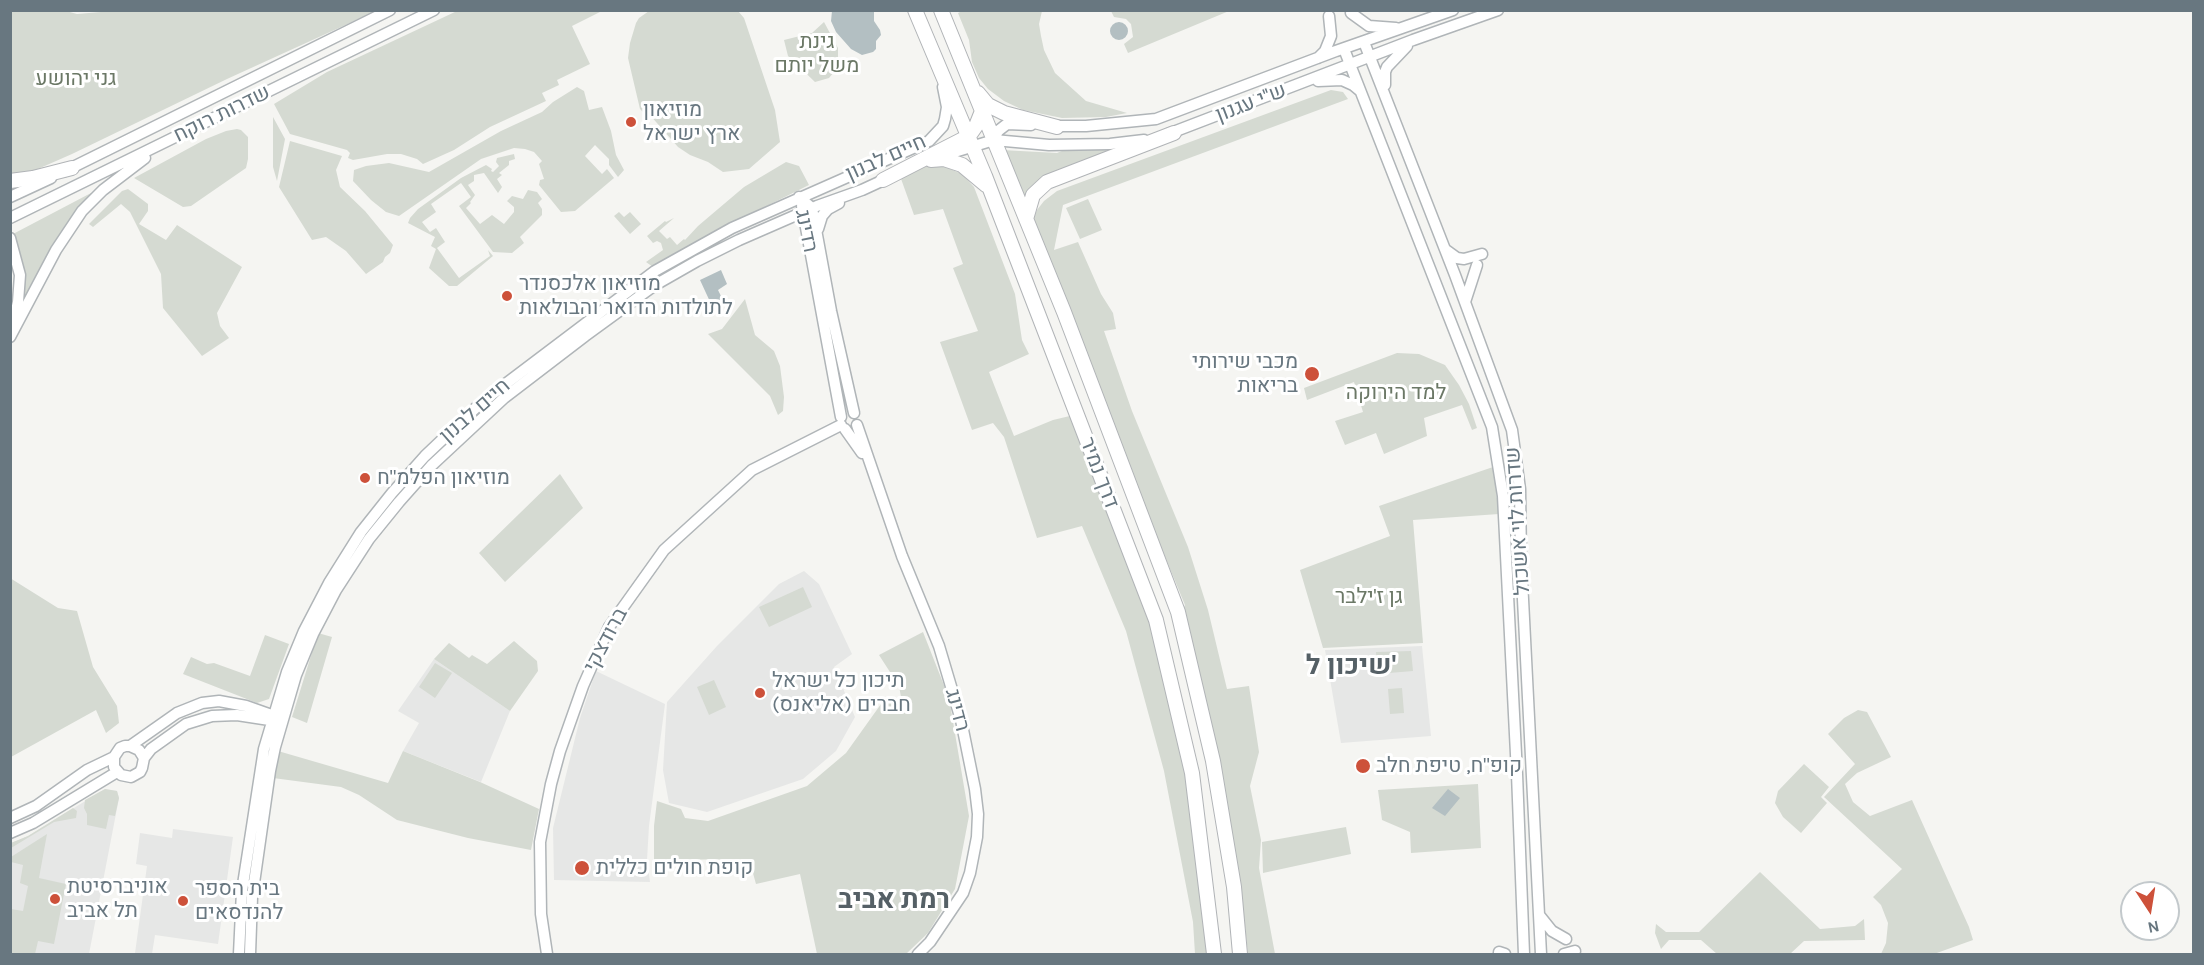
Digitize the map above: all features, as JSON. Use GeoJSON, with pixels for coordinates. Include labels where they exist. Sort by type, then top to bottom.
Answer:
{"type":"FeatureCollection","features":[{"type":"Feature","properties":{"kind":"highway","name":"דרך נמיר"},"geometry":{"type":"LineString","coordinates":[[915,10],[986,176],[1156,620],[1192,773],[1214,954]]}},
{"type":"Feature","properties":{"kind":"highway","name":"דרך נמיר"},"geometry":{"type":"LineString","coordinates":[[941,10],[1064,312],[1178,612],[1213,761],[1233,887],[1240,954]]}},
{"type":"Feature","properties":{"kind":"highway"},"geometry":{"type":"LineString","coordinates":[[972,86],[988,105],[1004,113],[1057,127]]}},
{"type":"Feature","properties":{"kind":"highway"},"geometry":{"type":"LineString","coordinates":[[971,141],[982,111]]}},
{"type":"Feature","properties":{"kind":"highway"},"geometry":{"type":"LineString","coordinates":[[1026,219],[1033,195],[1047,182],[1174,133]]}},
{"type":"Feature","properties":{"kind":"highway"},"geometry":{"type":"LineString","coordinates":[[883,180],[971,141],[994,140],[986,165],[986,176]]}},
{"type":"Feature","properties":{"kind":"highway"},"geometry":{"type":"LineString","coordinates":[[931,160],[944,159],[962,165],[980,179],[992,194]]}},
{"type":"Feature","properties":{"kind":"highway"},"geometry":{"type":"LineString","coordinates":[[10,182],[72,168]]}},
{"type":"Feature","properties":{"kind":"main road","name":"שדרות רוקח"},"geometry":{"type":"LineString","coordinates":[[10,197],[390,10]]}},
{"type":"Feature","properties":{"kind":"main road","name":"שדרות רוקח"},"geometry":{"type":"LineString","coordinates":[[10,218],[434,10]]}},
{"type":"Feature","properties":{"kind":"main road","name":"ש''י עגנון"},"geometry":{"type":"LineString","coordinates":[[1453,10],[1156,119],[1130,123],[1057,127],[1007,124],[998,131],[994,140],[1049,145],[1110,144],[1145,140],[1174,133],[1413,40],[1498,10]]}},
{"type":"Feature","properties":{"kind":"main road"},"geometry":{"type":"LineString","coordinates":[[1351,13],[1369,26],[1405,28]]}},
{"type":"Feature","properties":{"kind":"main road"},"geometry":{"type":"LineString","coordinates":[[1315,60],[1322,55],[1329,41],[1331,32],[1329,16]]}},
{"type":"Feature","properties":{"kind":"main road"},"geometry":{"type":"LineString","coordinates":[[1388,100],[1385,83],[1387,67],[1413,40]]}},
{"type":"Feature","properties":{"kind":"main road","name":"שדרות לוי אשכול"},"geometry":{"type":"LineString","coordinates":[[1364,42],[1512,430],[1520,489],[1521,560],[1541,954]]}},
{"type":"Feature","properties":{"kind":"main road","name":"שדרות לוי אשכול"},"geometry":{"type":"LineString","coordinates":[[1344,49],[1492,427],[1503,496],[1524,954]]}},
{"type":"Feature","properties":{"kind":"main road","name":"חיים לבנון"},"geometry":{"type":"LineString","coordinates":[[250,954],[252,897],[279,698],[304,630],[329,583],[361,532],[424,456],[483,401],[655,271],[732,228],[929,141],[943,126],[947,107],[938,66]]}},
{"type":"Feature","properties":{"kind":"main road"},"geometry":{"type":"LineString","coordinates":[[1300,83],[1342,80],[1353,85],[1362,94]]}},
{"type":"Feature","properties":{"kind":"main road"},"geometry":{"type":"LineString","coordinates":[[10,337],[56,250],[81,211],[122,174],[178,135]]}},
{"type":"Feature","properties":{"kind":"main road","name":"חיים לבנון"},"geometry":{"type":"LineString","coordinates":[[239,954],[242,891],[264,749],[313,634],[336,590],[369,539],[431,466],[504,399],[655,285],[697,261],[775,224],[862,190],[971,141]]}},
{"type":"Feature","properties":{"kind":"main road"},"geometry":{"type":"LineString","coordinates":[[775,224],[797,225],[813,237],[828,209],[862,190]]}},
{"type":"Feature","properties":{"kind":"main road","name":"רדינג"},"geometry":{"type":"LineString","coordinates":[[799,197],[808,210],[843,424],[868,463]]}},
{"type":"Feature","properties":{"kind":"main road"},"geometry":{"type":"LineString","coordinates":[[10,238],[17,259],[20,281],[18,302],[10,332]]}},
{"type":"Feature","properties":{"kind":"main road"},"geometry":{"type":"LineString","coordinates":[[1445,250],[1457,258],[1464,259],[1482,254]]}},
{"type":"Feature","properties":{"kind":"main road","name":"רדינג"},"geometry":{"type":"LineString","coordinates":[[817,259],[868,463],[939,646],[961,720],[975,789],[978,814],[974,858],[963,893],[930,942],[918,954]]}},
{"type":"Feature","properties":{"kind":"main road"},"geometry":{"type":"LineString","coordinates":[[1465,303],[1477,265]]}},
{"type":"Feature","properties":{"kind":"main road"},"geometry":{"type":"LineString","coordinates":[[854,413],[849,412],[843,424],[853,429],[857,425]]}},
{"type":"Feature","properties":{"kind":"main road","name":"ברודצקי"},"geometry":{"type":"LineString","coordinates":[[547,954],[541,914],[540,842],[560,751],[583,686],[609,627],[664,550],[752,470],[843,424]]}},
{"type":"Feature","properties":{"kind":"main road"},"geometry":{"type":"LineString","coordinates":[[114,757],[114,767],[117,772],[126,777],[136,775],[151,749],[186,724],[212,716],[251,712],[279,698]]}},
{"type":"Feature","properties":{"kind":"main road"},"geometry":{"type":"LineString","coordinates":[[10,818],[36,806],[87,770],[114,757],[120,748],[130,746],[177,713],[202,703],[227,702],[276,719]]}},
{"type":"Feature","properties":{"kind":"main road"},"geometry":{"type":"LineString","coordinates":[[251,712],[260,727],[264,749]]}},
{"type":"Feature","properties":{"kind":"main road"},"geometry":{"type":"LineString","coordinates":[[130,746],[139,750],[144,758]]}},
{"type":"Feature","properties":{"kind":"main road"},"geometry":{"type":"LineString","coordinates":[[10,833],[40,819],[117,772]]}},
{"type":"Feature","properties":{"kind":"main road"},"geometry":{"type":"LineString","coordinates":[[1539,916],[1552,931],[1566,939]]}},
{"type":"Feature","properties":{"kind":"main road"},"geometry":{"type":"LineString","coordinates":[[1564,954],[1575,951]]}},
{"type":"Feature","properties":{"kind":"shaded area"},"geometry":{"type":"Polygon","coordinates":[[[832,11],[874,11],[874,21],[881,35],[876,41],[876,49],[862,55],[851,49],[836,32],[831,21],[832,11]]]}},
{"type":"Feature","properties":{"kind":"shaded area"},"geometry":{"type":"Polygon","coordinates":[[[1115,22],[1123,22],[1128,27],[1126,38],[1115,40],[1110,35],[1110,27],[1115,22]]]}},
{"type":"Feature","properties":{"kind":"shaded area"},"geometry":{"type":"Polygon","coordinates":[[[721,270],[727,284],[718,290],[723,300],[712,306],[700,280],[721,270]]]}},
{"type":"Feature","properties":{"kind":"shaded area","name":"תיכון כל ישראל חברים (אליאנס)"},"geometry":{"type":"Polygon","coordinates":[[[804,571],[819,584],[852,654],[834,667],[855,717],[836,751],[803,779],[707,812],[669,803],[663,770],[667,702],[717,646],[779,584],[804,571]]]}},
{"type":"Feature","properties":{"kind":"shaded area"},"geometry":{"type":"Polygon","coordinates":[[[1422,646],[1431,736],[1341,743],[1325,650],[1422,646]]]}},
{"type":"Feature","properties":{"kind":"shaded area"},"geometry":{"type":"Polygon","coordinates":[[[434,659],[510,711],[481,782],[403,751],[419,723],[398,711],[434,659]]]}},
{"type":"Feature","properties":{"kind":"shaded area"},"geometry":{"type":"Polygon","coordinates":[[[596,671],[665,704],[649,826],[647,860],[650,882],[554,880],[553,828],[580,718],[596,671]]]}},
{"type":"Feature","properties":{"kind":"shaded area","name":"אוניברסיטת תל אביב"},"geometry":{"type":"Polygon","coordinates":[[[105,789],[117,791],[119,798],[89,954],[11,954],[11,843],[28,836],[105,789]]]}},
{"type":"Feature","properties":{"kind":"shaded area"},"geometry":{"type":"Polygon","coordinates":[[[1448,789],[1460,798],[1445,816],[1432,808],[1448,789]]]}},
{"type":"Feature","properties":{"kind":"shaded area","name":"בית הספר להנדסאים"},"geometry":{"type":"Polygon","coordinates":[[[173,829],[233,837],[218,944],[155,935],[152,954],[135,953],[147,866],[136,864],[140,833],[172,838],[173,829]]]}},
{"type":"Feature","properties":{"kind":"green space","name":"גני יהושע"},"geometry":{"type":"Polygon","coordinates":[[[125,10],[376,11],[227,79],[72,154],[31,172],[11,176],[10,11],[66,11],[77,14],[125,10]]]}},
{"type":"Feature","properties":{"kind":"green space"},"geometry":{"type":"Polygon","coordinates":[[[964,10],[1042,11],[1039,24],[1041,36],[1044,50],[1055,73],[1086,101],[1127,113],[1106,117],[1062,118],[1023,110],[1004,101],[988,89],[979,78],[972,62],[969,40],[958,13],[964,10]]]}},
{"type":"Feature","properties":{"kind":"green space"},"geometry":{"type":"Polygon","coordinates":[[[457,11],[602,11],[572,26],[590,64],[557,80],[559,85],[542,93],[546,101],[490,127],[454,150],[423,164],[417,159],[401,154],[353,160],[348,158],[350,153],[347,150],[290,134],[274,104],[327,72],[457,11]]]}},
{"type":"Feature","properties":{"kind":"green space"},"geometry":{"type":"Polygon","coordinates":[[[649,11],[738,11],[744,18],[775,110],[780,142],[749,169],[723,172],[708,162],[690,155],[678,147],[649,114],[640,109],[628,58],[636,23],[649,11]]]}},
{"type":"Feature","properties":{"kind":"green space"},"geometry":{"type":"Polygon","coordinates":[[[1111,11],[1229,11],[1128,53],[1124,44],[1133,37],[1131,24],[1126,19],[1114,17],[1111,11]]]}},
{"type":"Feature","properties":{"kind":"green space","name":"גינת משל יותם"},"geometry":{"type":"Polygon","coordinates":[[[824,22],[838,48],[838,57],[834,72],[829,78],[815,82],[788,56],[784,40],[812,33],[824,22]]]}},
{"type":"Feature","properties":{"kind":"green space"},"geometry":{"type":"Polygon","coordinates":[[[577,87],[584,91],[589,110],[602,107],[611,131],[616,155],[624,170],[618,177],[609,165],[609,159],[595,145],[585,156],[602,174],[607,169],[614,178],[575,211],[561,212],[539,185],[540,180],[544,179],[539,164],[542,161],[534,152],[525,149],[514,148],[481,159],[399,216],[386,212],[353,181],[354,170],[389,163],[429,172],[501,131],[542,112],[577,87]]]}},
{"type":"Feature","properties":{"kind":"green space"},"geometry":{"type":"Polygon","coordinates":[[[1331,90],[1343,92],[1348,99],[1063,205],[1054,250],[1078,242],[1101,294],[1113,313],[1116,329],[1104,331],[1132,411],[1188,547],[1208,610],[1227,689],[1249,686],[1259,752],[1250,786],[1261,840],[1259,868],[1275,954],[1248,954],[1241,888],[1221,764],[1182,611],[1185,605],[1032,222],[1044,201],[1057,191],[1331,90]]]}},
{"type":"Feature","properties":{"kind":"green space"},"geometry":{"type":"Polygon","coordinates":[[[273,117],[285,139],[277,181],[273,167],[273,117]]]}},
{"type":"Feature","properties":{"kind":"green space"},"geometry":{"type":"Polygon","coordinates":[[[237,129],[248,137],[246,168],[191,206],[183,207],[134,178],[206,139],[237,129]]]}},
{"type":"Feature","properties":{"kind":"green space"},"geometry":{"type":"Polygon","coordinates":[[[290,141],[342,156],[336,170],[340,187],[365,211],[393,245],[383,262],[366,274],[346,251],[326,237],[312,240],[279,187],[290,141]]]}},
{"type":"Feature","properties":{"kind":"green space"},"geometry":{"type":"Polygon","coordinates":[[[1134,146],[1076,166],[1024,208],[1002,150],[1057,153],[1069,148],[1134,146]]]}},
{"type":"Feature","properties":{"kind":"green space"},"geometry":{"type":"Polygon","coordinates":[[[514,154],[515,159],[509,161],[509,165],[499,173],[502,175],[497,179],[502,187],[498,193],[484,173],[474,175],[474,181],[468,185],[475,195],[466,208],[480,224],[492,215],[504,224],[514,212],[514,207],[507,201],[512,196],[523,199],[528,190],[537,192],[542,199],[538,203],[542,209],[542,215],[520,237],[524,243],[512,253],[493,252],[459,206],[471,197],[461,183],[431,204],[436,212],[422,222],[430,232],[436,228],[445,242],[437,248],[459,278],[490,256],[488,250],[493,256],[457,286],[449,286],[429,268],[436,249],[431,246],[435,237],[408,223],[410,218],[418,209],[461,178],[486,165],[493,172],[499,166],[496,162],[497,158],[514,154]]]}},
{"type":"Feature","properties":{"kind":"green space"},"geometry":{"type":"Polygon","coordinates":[[[786,162],[799,166],[809,185],[708,235],[653,267],[646,262],[663,250],[661,243],[657,241],[653,243],[647,236],[665,221],[674,218],[659,231],[667,239],[670,237],[677,245],[744,187],[786,162]]]}},
{"type":"Feature","properties":{"kind":"green space"},"geometry":{"type":"Polygon","coordinates":[[[928,165],[941,165],[962,174],[974,187],[1015,294],[1022,340],[1029,354],[989,372],[1014,436],[1053,420],[1074,415],[1153,622],[1187,773],[1209,954],[1195,954],[1193,922],[1164,771],[1126,631],[1082,526],[1037,538],[1004,437],[993,423],[972,430],[940,342],[978,331],[953,268],[963,264],[943,209],[914,215],[900,176],[928,165]]]}},
{"type":"Feature","properties":{"kind":"green space"},"geometry":{"type":"Polygon","coordinates":[[[128,189],[148,204],[148,211],[139,224],[166,240],[177,225],[242,267],[217,313],[220,326],[229,338],[202,356],[163,308],[161,274],[130,212],[121,204],[93,227],[89,224],[122,191],[128,189]]]}},
{"type":"Feature","properties":{"kind":"green space"},"geometry":{"type":"Polygon","coordinates":[[[91,193],[93,196],[22,312],[19,253],[13,234],[91,193]]]}},
{"type":"Feature","properties":{"kind":"green space"},"geometry":{"type":"Polygon","coordinates":[[[1088,199],[1102,230],[1080,239],[1066,208],[1088,199]]]}},
{"type":"Feature","properties":{"kind":"green space"},"geometry":{"type":"Polygon","coordinates":[[[619,212],[624,217],[630,212],[641,224],[630,234],[614,216],[619,212]]]}},
{"type":"Feature","properties":{"kind":"green space"},"geometry":{"type":"Polygon","coordinates":[[[745,299],[755,335],[774,351],[780,366],[784,397],[783,411],[778,415],[770,396],[708,334],[722,329],[745,299]]]}},
{"type":"Feature","properties":{"kind":"green space","name":"למד הירוקה"},"geometry":{"type":"Polygon","coordinates":[[[1397,353],[1419,354],[1445,365],[1469,404],[1477,428],[1472,430],[1462,405],[1424,418],[1427,436],[1384,454],[1376,433],[1345,445],[1335,421],[1363,412],[1354,382],[1307,400],[1304,388],[1397,353]]]}},
{"type":"Feature","properties":{"kind":"green space","name":"גן ז'ילבר"},"geometry":{"type":"Polygon","coordinates":[[[1493,467],[1499,514],[1413,520],[1423,643],[1323,648],[1300,570],[1390,536],[1379,506],[1493,467]]]}},
{"type":"Feature","properties":{"kind":"green space"},"geometry":{"type":"Polygon","coordinates":[[[560,474],[583,508],[505,582],[479,553],[560,474]]]}},
{"type":"Feature","properties":{"kind":"green space"},"geometry":{"type":"Polygon","coordinates":[[[10,578],[58,608],[77,611],[93,667],[117,706],[119,723],[106,733],[96,710],[11,757],[10,578]]]}},
{"type":"Feature","properties":{"kind":"green space"},"geometry":{"type":"Polygon","coordinates":[[[803,587],[812,607],[769,627],[759,607],[803,587]]]}},
{"type":"Feature","properties":{"kind":"green space"},"geometry":{"type":"Polygon","coordinates":[[[923,632],[949,698],[969,816],[955,889],[928,933],[906,954],[817,954],[800,874],[756,884],[749,859],[654,860],[657,801],[681,809],[685,818],[708,821],[807,786],[846,753],[881,704],[901,697],[899,686],[879,655],[923,632]]]}},
{"type":"Feature","properties":{"kind":"green space"},"geometry":{"type":"Polygon","coordinates":[[[318,633],[332,637],[307,723],[292,717],[318,633]]]}},
{"type":"Feature","properties":{"kind":"green space"},"geometry":{"type":"Polygon","coordinates":[[[265,635],[289,644],[269,699],[257,703],[183,674],[191,657],[250,676],[265,635]]]}},
{"type":"Feature","properties":{"kind":"green space"},"geometry":{"type":"Polygon","coordinates":[[[514,641],[537,661],[538,671],[510,711],[434,659],[449,643],[469,658],[472,655],[487,664],[514,641]]]}},
{"type":"Feature","properties":{"kind":"green space"},"geometry":{"type":"Polygon","coordinates":[[[1411,651],[1413,671],[1377,674],[1376,652],[1411,651]]]}},
{"type":"Feature","properties":{"kind":"green space"},"geometry":{"type":"Polygon","coordinates":[[[435,663],[452,673],[435,698],[419,687],[435,663]]]}},
{"type":"Feature","properties":{"kind":"green space"},"geometry":{"type":"Polygon","coordinates":[[[714,680],[726,707],[709,715],[697,687],[714,680]]]}},
{"type":"Feature","properties":{"kind":"green space"},"geometry":{"type":"Polygon","coordinates":[[[1402,688],[1404,713],[1390,714],[1388,689],[1402,688]]]}},
{"type":"Feature","properties":{"kind":"green space"},"geometry":{"type":"Polygon","coordinates":[[[1858,710],[1867,712],[1891,757],[1857,773],[1845,784],[1853,802],[1870,816],[1912,800],[1973,940],[1934,954],[1881,954],[1886,943],[1888,923],[1881,905],[1873,897],[1902,869],[1824,797],[1855,764],[1828,734],[1844,718],[1858,710]]]}},
{"type":"Feature","properties":{"kind":"green space"},"geometry":{"type":"Polygon","coordinates":[[[278,751],[388,783],[403,751],[539,809],[531,850],[468,838],[397,820],[359,795],[341,787],[273,778],[278,751]]]}},
{"type":"Feature","properties":{"kind":"green space"},"geometry":{"type":"Polygon","coordinates":[[[1804,764],[1829,787],[1821,797],[1827,803],[1801,833],[1783,817],[1775,803],[1778,791],[1804,764]]]}},
{"type":"Feature","properties":{"kind":"green space"},"geometry":{"type":"Polygon","coordinates":[[[1478,784],[1481,848],[1411,853],[1410,832],[1382,820],[1378,790],[1478,784]]]}},
{"type":"Feature","properties":{"kind":"green space"},"geometry":{"type":"Polygon","coordinates":[[[105,789],[117,791],[119,798],[115,816],[109,815],[106,829],[87,825],[85,800],[105,789]]]}},
{"type":"Feature","properties":{"kind":"green space"},"geometry":{"type":"Polygon","coordinates":[[[73,808],[77,811],[76,818],[54,822],[11,848],[11,843],[28,836],[73,808]]]}},
{"type":"Feature","properties":{"kind":"green space"},"geometry":{"type":"Polygon","coordinates":[[[1346,827],[1351,854],[1263,873],[1262,842],[1346,827]]]}},
{"type":"Feature","properties":{"kind":"green space"},"geometry":{"type":"Polygon","coordinates":[[[47,834],[39,878],[66,884],[54,944],[38,941],[35,954],[11,954],[11,909],[23,911],[28,886],[20,883],[23,865],[11,862],[11,857],[47,834]]]}},
{"type":"Feature","properties":{"kind":"green space"},"geometry":{"type":"Polygon","coordinates":[[[1760,872],[1820,929],[1855,926],[1864,919],[1865,940],[1804,941],[1790,954],[1717,954],[1701,940],[1669,940],[1661,949],[1655,933],[1656,924],[1666,932],[1699,932],[1760,872]]]}},
{"type":"Feature","properties":{"kind":"place","name":"מוזיאון ארץ ישראל"},"geometry":{"type":"Point","coordinates":[631,122]}},
{"type":"Feature","properties":{"kind":"place","name":"מוזיאון אלכסנדר לתולדות הדואר והבולאות"},"geometry":{"type":"Point","coordinates":[507,296]}},
{"type":"Feature","properties":{"kind":"place","name":"מכבי שירותי בריאות"},"geometry":{"type":"Point","coordinates":[1312,374]}},
{"type":"Feature","properties":{"kind":"place","name":"מוזיאון הפלמ\"ח"},"geometry":{"type":"Point","coordinates":[365,478]}},
{"type":"Feature","properties":{"kind":"place","name":"תיכון כל ישראל חברים (אליאנס)"},"geometry":{"type":"Point","coordinates":[760,693]}},
{"type":"Feature","properties":{"kind":"place","name":"קופ\"ח, טיפת חלב"},"geometry":{"type":"Point","coordinates":[1363,766]}},
{"type":"Feature","properties":{"kind":"place","name":"קופת חולים כללית"},"geometry":{"type":"Point","coordinates":[582,868]}},
{"type":"Feature","properties":{"kind":"place","name":"אוניברסיטת תל אביב"},"geometry":{"type":"Point","coordinates":[55,899]}},
{"type":"Feature","properties":{"kind":"place","name":"בית הספר להנדסאים"},"geometry":{"type":"Point","coordinates":[183,901]}},
{"type":"Feature","properties":{"kind":"district","name":"שיכון ל'"},"geometry":{"type":"Point","coordinates":[1351,666]}},
{"type":"Feature","properties":{"kind":"district","name":"רמת אביב"},"geometry":{"type":"Point","coordinates":[894,900]}}]}
